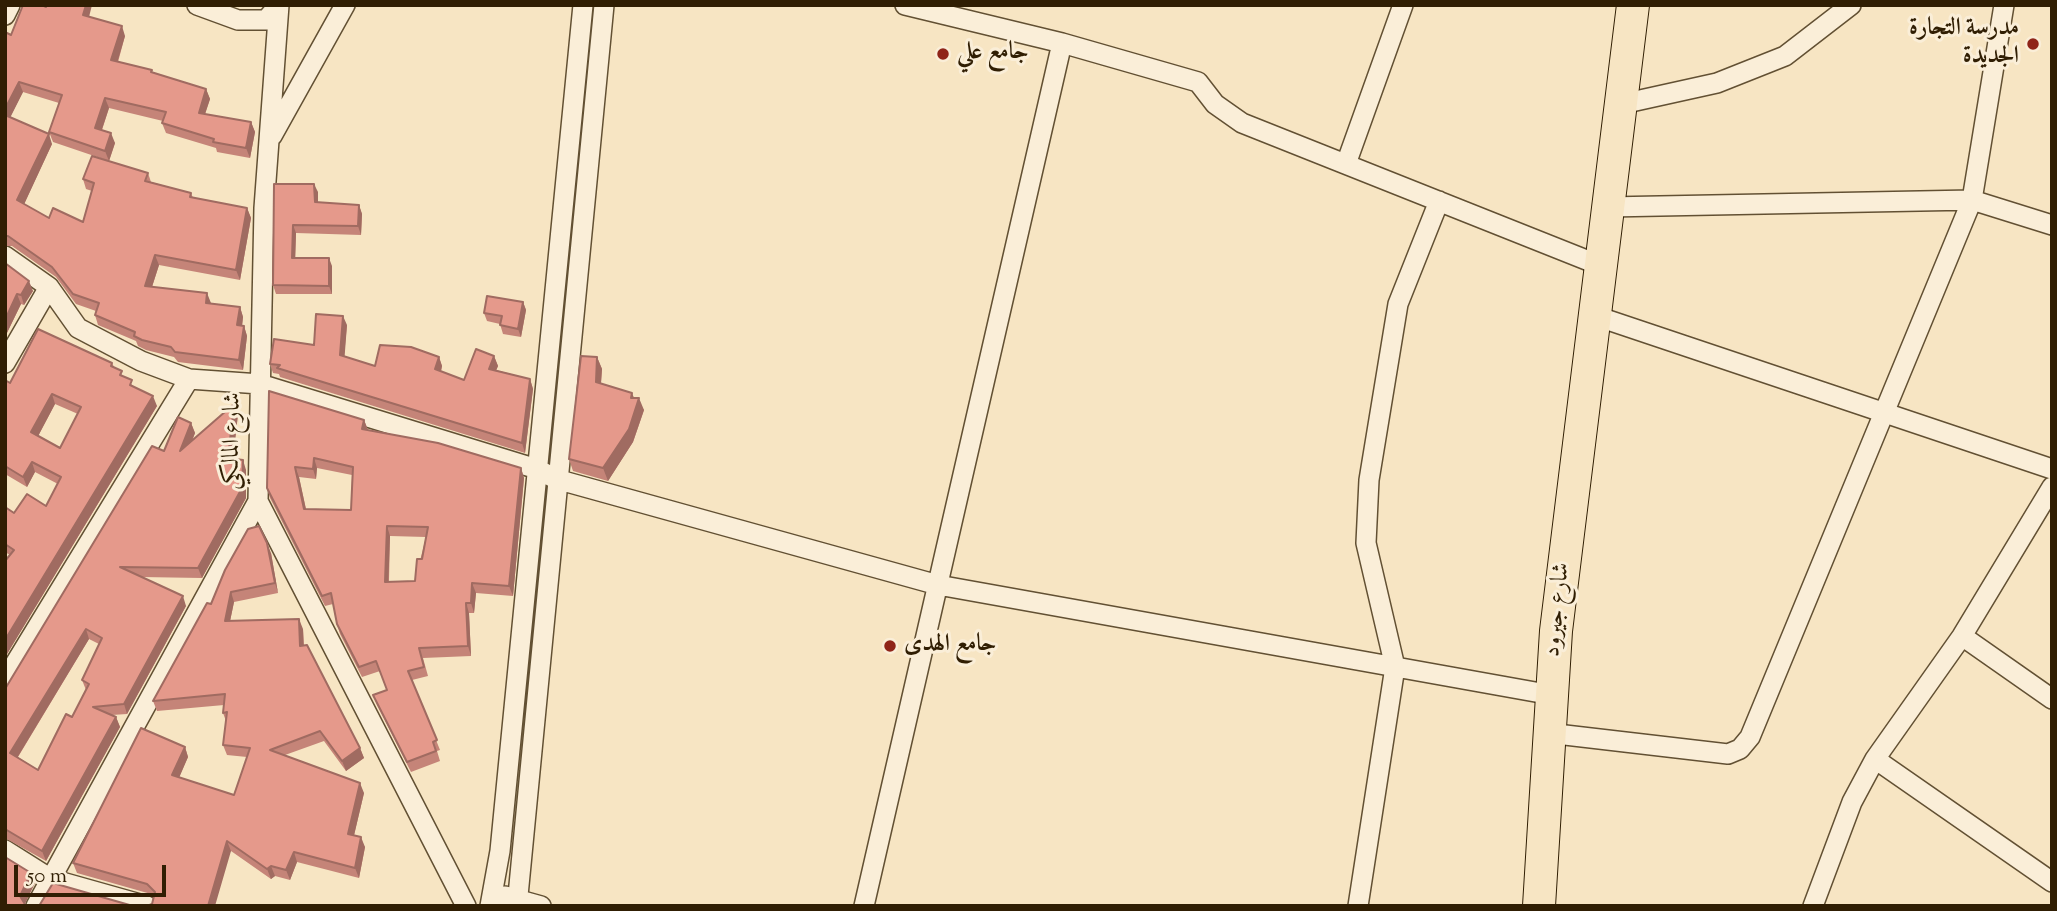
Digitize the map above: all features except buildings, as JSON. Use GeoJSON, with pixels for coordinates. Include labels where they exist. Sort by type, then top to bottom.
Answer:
{"type":"FeatureCollection","features":[{"type":"Feature","properties":{"kind":"main road","name":"شارع جيرود"},"geometry":{"type":"LineString","coordinates":[[1539,906],[1556,631],[1592,315],[1633,5]]}},
{"type":"Feature","properties":{"kind":"main road","name":"شارع جيرود"},"geometry":{"type":"LineString","coordinates":[[1554,906],[1592,315]]}},
{"type":"Feature","properties":{"kind":"street"},"geometry":{"type":"LineString","coordinates":[[5,15],[10,5]]}},
{"type":"Feature","properties":{"kind":"street"},"geometry":{"type":"LineString","coordinates":[[197,5],[238,20],[266,20],[279,5]]}},
{"type":"Feature","properties":{"kind":"street","name":"شارع المالكي"},"geometry":{"type":"LineString","coordinates":[[36,906],[258,501],[269,142],[279,5]]}},
{"type":"Feature","properties":{"kind":"street"},"geometry":{"type":"LineString","coordinates":[[269,142],[345,5]]}},
{"type":"Feature","properties":{"kind":"street"},"geometry":{"type":"LineString","coordinates":[[491,901],[500,851],[583,5]]}},
{"type":"Feature","properties":{"kind":"street"},"geometry":{"type":"LineString","coordinates":[[517,903],[604,5]]}},
{"type":"Feature","properties":{"kind":"street"},"geometry":{"type":"LineString","coordinates":[[905,5],[1062,43],[1198,82],[1215,104],[1242,122],[1600,265]]}},
{"type":"Feature","properties":{"kind":"street"},"geometry":{"type":"LineString","coordinates":[[1346,164],[1403,5]]}},
{"type":"Feature","properties":{"kind":"street"},"geometry":{"type":"LineString","coordinates":[[1622,104],[1717,83],[1785,56],[1851,5]]}},
{"type":"Feature","properties":{"kind":"street"},"geometry":{"type":"LineString","coordinates":[[1565,735],[1728,754],[1740,750],[1750,737],[1972,200],[2004,5]]}},
{"type":"Feature","properties":{"kind":"street"},"geometry":{"type":"LineString","coordinates":[[864,906],[1062,43]]}},
{"type":"Feature","properties":{"kind":"street"},"geometry":{"type":"LineString","coordinates":[[1608,207],[1972,200],[2052,225]]}},
{"type":"Feature","properties":{"kind":"street"},"geometry":{"type":"LineString","coordinates":[[1357,906],[1395,667],[1366,543],[1370,480],[1398,304],[1439,201]]}},
{"type":"Feature","properties":{"kind":"street"},"geometry":{"type":"LineString","coordinates":[[5,256],[49,287],[78,328],[141,361],[189,379],[260,384],[537,469],[556,479],[938,585],[1552,695]]}},
{"type":"Feature","properties":{"kind":"street"},"geometry":{"type":"LineString","coordinates":[[5,363],[49,287]]}},
{"type":"Feature","properties":{"kind":"street"},"geometry":{"type":"LineString","coordinates":[[1592,315],[2052,469]]}},
{"type":"Feature","properties":{"kind":"street"},"geometry":{"type":"LineString","coordinates":[[5,680],[189,379]]}},
{"type":"Feature","properties":{"kind":"street"},"geometry":{"type":"LineString","coordinates":[[1813,906],[1852,802],[1875,759],[1962,636],[2052,486]]}},
{"type":"Feature","properties":{"kind":"street"},"geometry":{"type":"LineString","coordinates":[[258,501],[463,901],[541,906]]}},
{"type":"Feature","properties":{"kind":"street"},"geometry":{"type":"LineString","coordinates":[[1962,636],[2052,699]]}},
{"type":"Feature","properties":{"kind":"street"},"geometry":{"type":"LineString","coordinates":[[1875,759],[2052,882]]}},
{"type":"Feature","properties":{"kind":"street"},"geometry":{"type":"LineString","coordinates":[[5,850],[51,879],[147,906]]}},
{"type":"Feature","properties":{"kind":"place","name":"مدرسة التجارة الجديدة"},"geometry":{"type":"Point","coordinates":[2033,44]}},
{"type":"Feature","properties":{"kind":"place","name":"جامع علي"},"geometry":{"type":"Point","coordinates":[943,54]}},
{"type":"Feature","properties":{"kind":"place","name":"جامع الهدى"},"geometry":{"type":"Point","coordinates":[890,646]}}]}
